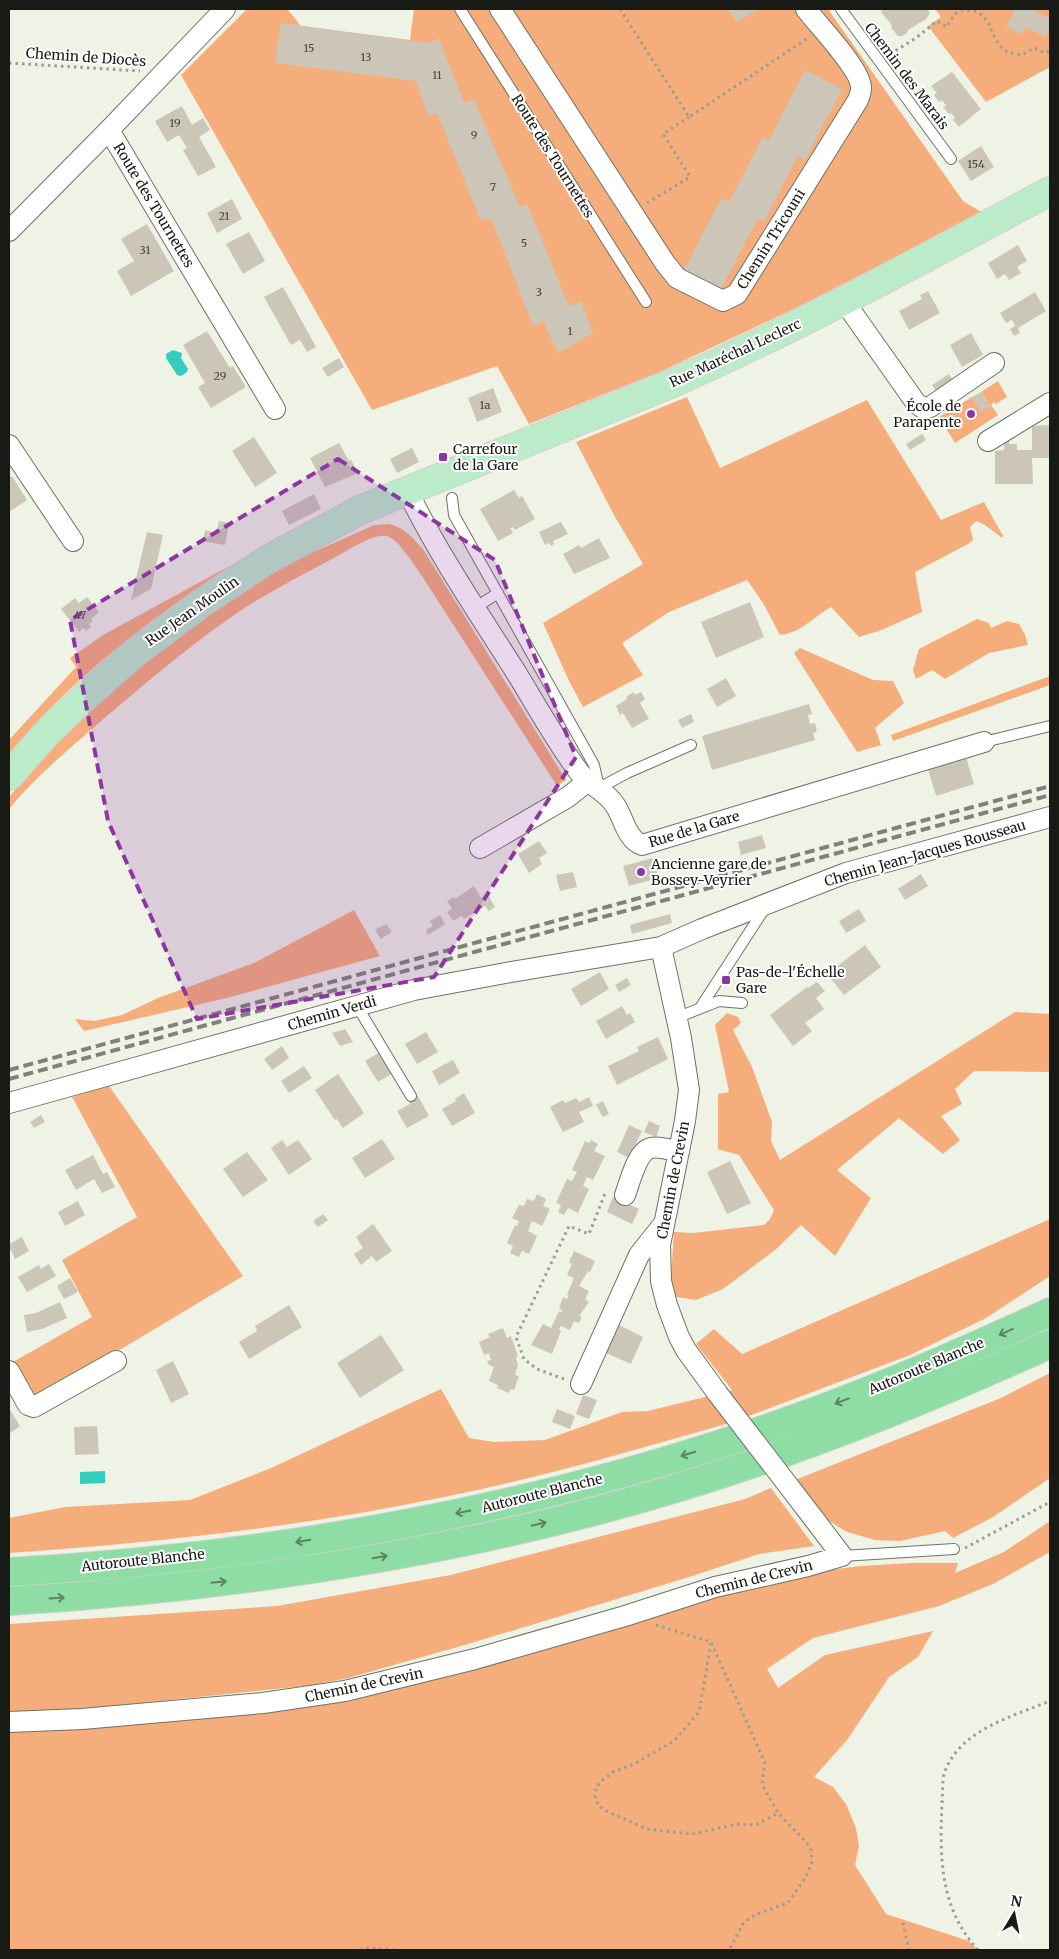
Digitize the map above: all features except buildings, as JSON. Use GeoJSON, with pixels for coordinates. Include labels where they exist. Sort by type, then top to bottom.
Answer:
{"type":"FeatureCollection","features":[{"type":"Feature","properties":{"kind":"highway","name":"Autoroute Blanche"},"geometry":{"type":"LineString","coordinates":[[9,1572],[126,1563],[281,1544],[380,1528],[476,1509],[569,1487],[692,1453],[779,1424],[920,1370],[1050,1312]]}},
{"type":"Feature","properties":{"kind":"highway","name":"Autoroute Blanche"},"geometry":{"type":"LineString","coordinates":[[9,1601],[146,1590],[261,1576],[398,1554],[524,1528],[668,1490],[786,1452],[958,1385],[1050,1344]]}},
{"type":"Feature","properties":{"kind":"main road","name":"Rue Maréchal Leclerc"},"geometry":{"type":"LineString","coordinates":[[407,490],[721,362],[844,300],[1050,191]]}},
{"type":"Feature","properties":{"kind":"main road","name":"Rue Jean Moulin"},"geometry":{"type":"LineString","coordinates":[[9,776],[45,735],[102,681],[160,632],[267,560],[360,510],[407,490]]}},
{"type":"Feature","properties":{"kind":"street","name":"Route des Tournettes"},"geometry":{"type":"LineString","coordinates":[[9,231],[225,9]]}},
{"type":"Feature","properties":{"kind":"street","name":"Chemin Tricouni"},"geometry":{"type":"LineString","coordinates":[[500,9],[665,264],[677,278],[723,301],[737,294],[858,100],[862,88],[858,76],[823,28],[815,22],[806,9]]}},
{"type":"Feature","properties":{"kind":"street","name":"Route des Tournettes"},"geometry":{"type":"LineString","coordinates":[[109,130],[275,409]]}},
{"type":"Feature","properties":{"kind":"street"},"geometry":{"type":"LineString","coordinates":[[844,300],[916,403],[922,408],[930,407],[994,363]]}},
{"type":"Feature","properties":{"kind":"street"},"geometry":{"type":"LineString","coordinates":[[988,441],[1050,403]]}},
{"type":"Feature","properties":{"kind":"street"},"geometry":{"type":"LineString","coordinates":[[9,444],[73,541]]}},
{"type":"Feature","properties":{"kind":"street","name":"Rue de la Gare"},"geometry":{"type":"LineString","coordinates":[[407,490],[418,513],[475,608],[580,772],[614,804],[630,838],[636,843],[642,845],[984,742]]}},
{"type":"Feature","properties":{"kind":"street"},"geometry":{"type":"LineString","coordinates":[[480,848],[568,797],[594,785]]}},
{"type":"Feature","properties":{"kind":"street","name":"Chemin Jean-Jacques Rousseau"},"geometry":{"type":"LineString","coordinates":[[661,947],[846,873],[1050,817]]}},
{"type":"Feature","properties":{"kind":"street","name":"Chemin Verdi"},"geometry":{"type":"LineString","coordinates":[[9,1103],[414,990],[661,947]]}},
{"type":"Feature","properties":{"kind":"street","name":"Chemin de Crevin"},"geometry":{"type":"LineString","coordinates":[[9,1722],[82,1719],[321,1696],[370,1686],[625,1616],[715,1587],[808,1566],[842,1556],[686,1350],[667,1306],[660,1281],[659,1258],[678,1152],[686,1120],[689,1090],[686,1064],[661,947]]}},
{"type":"Feature","properties":{"kind":"street"},"geometry":{"type":"LineString","coordinates":[[627,1191],[638,1162],[645,1151],[653,1148],[678,1152]]}},
{"type":"Feature","properties":{"kind":"street"},"geometry":{"type":"LineString","coordinates":[[581,1384],[639,1255],[664,1224]]}},
{"type":"Feature","properties":{"kind":"street"},"geometry":{"type":"LineString","coordinates":[[9,1371],[28,1405],[34,1407],[116,1361]]}},
{"type":"Feature","properties":{"kind":"lane","name":"Route des Tournettes"},"geometry":{"type":"LineString","coordinates":[[460,9],[646,302]]}},
{"type":"Feature","properties":{"kind":"lane","name":"Chemin des Marais"},"geometry":{"type":"LineString","coordinates":[[841,9],[951,159]]}},
{"type":"Feature","properties":{"kind":"lane"},"geometry":{"type":"LineString","coordinates":[[452,498],[454,515],[594,765],[594,785],[627,774],[691,745]]}},
{"type":"Feature","properties":{"kind":"lane"},"geometry":{"type":"LineString","coordinates":[[475,608],[498,594]]}},
{"type":"Feature","properties":{"kind":"lane"},"geometry":{"type":"LineString","coordinates":[[984,742],[1050,726]]}},
{"type":"Feature","properties":{"kind":"lane"},"geometry":{"type":"LineString","coordinates":[[700,1008],[767,904]]}},
{"type":"Feature","properties":{"kind":"lane"},"geometry":{"type":"LineString","coordinates":[[676,1018],[718,1001],[742,1003]]}},
{"type":"Feature","properties":{"kind":"lane"},"geometry":{"type":"LineString","coordinates":[[357,1006],[410,1096]]}},
{"type":"Feature","properties":{"kind":"lane"},"geometry":{"type":"LineString","coordinates":[[842,1556],[954,1549]]}},
{"type":"Feature","properties":{"kind":"path"},"geometry":{"type":"LineString","coordinates":[[620,9],[689,117]]}},
{"type":"Feature","properties":{"kind":"path"},"geometry":{"type":"LineString","coordinates":[[879,60],[916,38],[936,21],[947,27],[956,12],[963,10],[978,12],[984,17],[998,44],[1005,50],[1022,55],[1034,48],[1046,53],[1050,50]]}},
{"type":"Feature","properties":{"kind":"path"},"geometry":{"type":"LineString","coordinates":[[632,212],[690,177],[663,134],[823,28]]}},
{"type":"Feature","properties":{"kind":"path","name":"Chemin de Diocès"},"geometry":{"type":"LineString","coordinates":[[9,63],[156,72],[159,76]]}},
{"type":"Feature","properties":{"kind":"path"},"geometry":{"type":"LineString","coordinates":[[581,1384],[557,1378],[537,1369],[524,1359],[516,1337],[570,1226],[588,1234],[610,1182],[627,1191]]}},
{"type":"Feature","properties":{"kind":"path"},"geometry":{"type":"LineString","coordinates":[[954,1549],[971,1546],[1050,1502]]}},
{"type":"Feature","properties":{"kind":"path"},"geometry":{"type":"LineString","coordinates":[[625,1616],[711,1642],[765,1763],[762,1784],[778,1814],[806,1842],[811,1850],[812,1862],[806,1877],[788,1903],[755,1915],[744,1922],[729,1950]]}},
{"type":"Feature","properties":{"kind":"path"},"geometry":{"type":"LineString","coordinates":[[711,1642],[699,1712],[674,1741],[601,1780],[596,1788],[598,1804],[604,1810],[647,1829],[692,1834],[738,1824],[756,1825],[778,1814]]}},
{"type":"Feature","properties":{"kind":"path"},"geometry":{"type":"LineString","coordinates":[[978,1950],[960,1927],[952,1912],[940,1854],[943,1778],[946,1766],[960,1745],[972,1737],[1000,1722],[1050,1701]]}},
{"type":"Feature","properties":{"kind":"path"},"geometry":{"type":"LineString","coordinates":[[903,1923],[909,1950]]}},
{"type":"Feature","properties":{"kind":"path"},"geometry":{"type":"LineString","coordinates":[[360,1950],[368,1948],[395,1950]]}},
{"type":"Feature","properties":{"kind":"highlighted area"},"geometry":{"type":"Polygon","coordinates":[[[338,459],[495,560],[576,757],[434,977],[197,1019],[108,821],[70,620],[338,459]]]}},
{"type":"Feature","properties":{"kind":"shaded area"},"geometry":{"type":"Polygon","coordinates":[[[247,9],[287,9],[301,26],[410,40],[414,9],[828,9],[963,201],[983,213],[794,309],[660,372],[529,424],[497,366],[372,410],[181,75],[247,9]]]}},
{"type":"Feature","properties":{"kind":"shaded area"},"geometry":{"type":"Polygon","coordinates":[[[935,9],[1050,9],[1050,67],[986,102],[928,26],[941,17],[935,9]]]}},
{"type":"Feature","properties":{"kind":"shaded area","name":"École de Parapente"},"geometry":{"type":"Polygon","coordinates":[[[998,381],[1007,397],[991,405],[998,415],[955,443],[939,417],[972,397],[981,411],[990,406],[981,392],[998,381]]]}},
{"type":"Feature","properties":{"kind":"shaded area"},"geometry":{"type":"Polygon","coordinates":[[[687,397],[720,468],[867,400],[941,520],[984,502],[1003,536],[1002,538],[985,525],[976,521],[970,527],[973,540],[915,572],[922,612],[879,631],[859,637],[831,607],[801,628],[780,635],[763,603],[747,580],[669,612],[622,643],[643,675],[583,707],[543,623],[643,564],[615,517],[576,442],[687,397]]]}},
{"type":"Feature","properties":{"kind":"shaded area"},"geometry":{"type":"Polygon","coordinates":[[[389,524],[404,530],[423,549],[566,780],[557,786],[406,553],[391,538],[381,536],[359,544],[276,589],[243,609],[187,649],[64,753],[30,785],[9,809],[9,797],[70,731],[136,670],[172,641],[245,590],[284,567],[374,525],[389,524]]]}},
{"type":"Feature","properties":{"kind":"shaded area"},"geometry":{"type":"Polygon","coordinates":[[[233,564],[172,606],[114,651],[59,700],[9,754],[9,740],[76,667],[70,658],[103,635],[233,564]]]}},
{"type":"Feature","properties":{"kind":"shaded area"},"geometry":{"type":"Polygon","coordinates":[[[977,619],[989,623],[991,628],[1007,621],[1019,624],[1028,645],[989,653],[945,679],[932,670],[916,679],[913,670],[919,649],[977,619]]]}},
{"type":"Feature","properties":{"kind":"shaded area"},"geometry":{"type":"Polygon","coordinates":[[[800,648],[873,680],[893,681],[904,703],[875,728],[881,745],[857,752],[794,653],[800,648]]]}},
{"type":"Feature","properties":{"kind":"shaded area"},"geometry":{"type":"Polygon","coordinates":[[[1050,676],[1050,685],[893,741],[891,735],[1050,676]]]}},
{"type":"Feature","properties":{"kind":"shaded area"},"geometry":{"type":"Polygon","coordinates":[[[354,910],[380,956],[227,998],[84,1031],[75,1019],[94,1021],[122,1015],[158,998],[254,963],[354,910]]]}},
{"type":"Feature","properties":{"kind":"shaded area"},"geometry":{"type":"Polygon","coordinates":[[[1015,1012],[1050,1014],[1050,1072],[974,1071],[955,1089],[962,1104],[941,1116],[960,1140],[943,1154],[899,1118],[837,1170],[871,1198],[835,1256],[801,1225],[775,1250],[723,1289],[696,1300],[676,1297],[671,1277],[674,1232],[693,1233],[764,1225],[770,1219],[774,1210],[739,1155],[718,1149],[718,1094],[729,1092],[715,1025],[727,1013],[738,1017],[741,1023],[733,1030],[752,1067],[772,1122],[771,1141],[780,1160],[1015,1012]]]}},
{"type":"Feature","properties":{"kind":"shaded area"},"geometry":{"type":"Polygon","coordinates":[[[109,1086],[243,1276],[113,1354],[35,1398],[13,1362],[92,1317],[62,1260],[137,1217],[72,1097],[109,1086]]]}},
{"type":"Feature","properties":{"kind":"shaded area"},"geometry":{"type":"Polygon","coordinates":[[[1050,1219],[1050,1276],[986,1318],[910,1355],[746,1417],[728,1392],[732,1390],[696,1344],[714,1329],[742,1354],[1050,1219]]]}},
{"type":"Feature","properties":{"kind":"shaded area"},"geometry":{"type":"Polygon","coordinates":[[[1050,1373],[1050,1478],[993,1517],[953,1538],[945,1531],[900,1541],[875,1540],[847,1532],[822,1517],[795,1480],[1001,1398],[1050,1373]]]}},
{"type":"Feature","properties":{"kind":"shaded area"},"geometry":{"type":"Polygon","coordinates":[[[441,1389],[469,1438],[494,1442],[545,1440],[622,1412],[648,1411],[709,1396],[729,1423],[552,1472],[390,1508],[282,1525],[173,1539],[9,1553],[9,1518],[65,1507],[190,1500],[271,1468],[441,1389]]]}},
{"type":"Feature","properties":{"kind":"shaded area"},"geometry":{"type":"Polygon","coordinates":[[[771,1488],[814,1546],[759,1554],[468,1644],[348,1678],[313,1685],[83,1709],[9,1712],[9,1624],[277,1606],[451,1575],[745,1499],[771,1488]]]}},
{"type":"Feature","properties":{"kind":"shaded area"},"geometry":{"type":"Polygon","coordinates":[[[1050,1521],[1050,1552],[993,1584],[939,1606],[813,1638],[767,1669],[778,1688],[825,1655],[933,1631],[918,1657],[889,1677],[847,1740],[814,1777],[833,1787],[846,1804],[856,1828],[859,1846],[855,1865],[886,1914],[969,1941],[978,1950],[9,1950],[9,1732],[116,1726],[303,1707],[410,1684],[682,1608],[724,1594],[813,1572],[861,1566],[958,1563],[955,1573],[1004,1552],[1050,1521]]]}},
{"type":"Feature","properties":{"kind":"water"},"geometry":{"type":"Polygon","coordinates":[[[173,350],[182,353],[181,358],[188,369],[181,376],[177,375],[166,358],[166,354],[173,350]]]}},
{"type":"Feature","properties":{"kind":"water"},"geometry":{"type":"Polygon","coordinates":[[[105,1471],[105,1483],[80,1484],[80,1472],[105,1471]]]}},
{"type":"Feature","properties":{"kind":"railway"},"geometry":{"type":"LineString","coordinates":[[9,1070],[1050,786]]}},
{"type":"Feature","properties":{"kind":"railway"},"geometry":{"type":"LineString","coordinates":[[9,1079],[1050,795]]}},
{"type":"Feature","properties":{"kind":"place","name":"École de Parapente"},"geometry":{"type":"Point","coordinates":[971,414]}},
{"type":"Feature","properties":{"kind":"place","name":"Carrefour de la Gare"},"geometry":{"type":"Point","coordinates":[443,457]}},
{"type":"Feature","properties":{"kind":"place","name":"Ancienne gare de Bossey-Veyrier"},"geometry":{"type":"Point","coordinates":[641,872]}},
{"type":"Feature","properties":{"kind":"place","name":"Pas-de-l'Échelle Gare"},"geometry":{"type":"Point","coordinates":[726,980]}}]}
